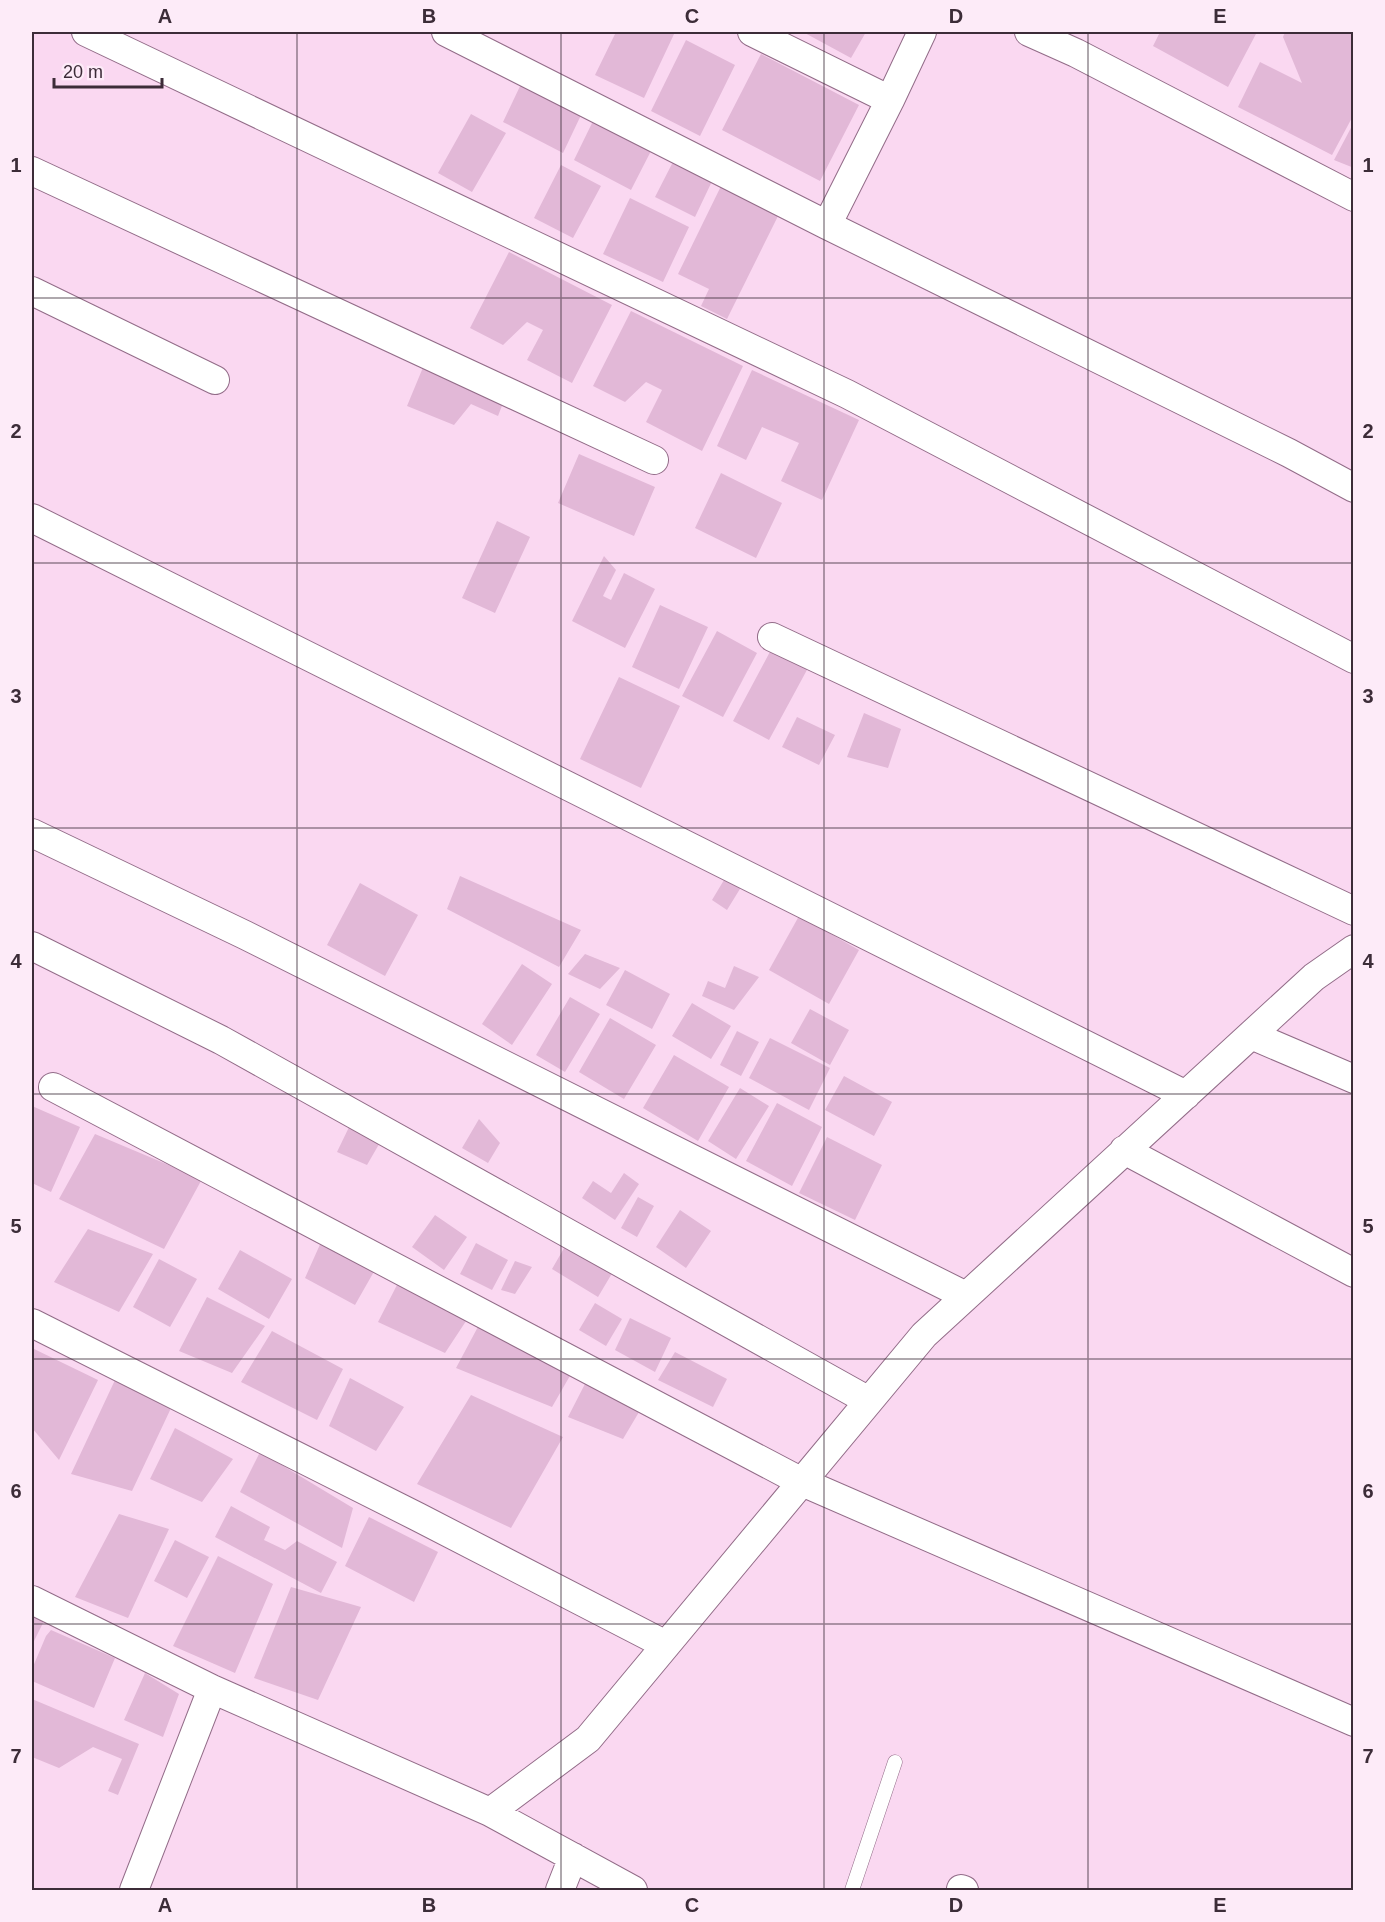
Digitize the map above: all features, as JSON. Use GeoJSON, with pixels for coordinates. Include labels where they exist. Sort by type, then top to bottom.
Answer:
{"type":"FeatureCollection","features":[{"type":"Feature","properties":{"kind":"street"},"geometry":{"type":"LineString","coordinates":[[86,32],[847,394],[1353,659]]}},
{"type":"Feature","properties":{"kind":"street"},"geometry":{"type":"LineString","coordinates":[[446,32],[827,225],[1278,447],[1353,488]]}},
{"type":"Feature","properties":{"kind":"street"},"geometry":{"type":"LineString","coordinates":[[752,32],[890,100]]}},
{"type":"Feature","properties":{"kind":"street"},"geometry":{"type":"LineString","coordinates":[[827,225],[890,100],[921,32]]}},
{"type":"Feature","properties":{"kind":"street"},"geometry":{"type":"LineString","coordinates":[[1029,32],[1076,52],[1353,196]]}},
{"type":"Feature","properties":{"kind":"street"},"geometry":{"type":"LineString","coordinates":[[32,171],[654,459]]}},
{"type":"Feature","properties":{"kind":"street"},"geometry":{"type":"LineString","coordinates":[[32,291],[215,380]]}},
{"type":"Feature","properties":{"kind":"street"},"geometry":{"type":"LineString","coordinates":[[32,518],[1185,1095]]}},
{"type":"Feature","properties":{"kind":"street"},"geometry":{"type":"LineString","coordinates":[[772,637],[1353,911]]}},
{"type":"Feature","properties":{"kind":"street"},"geometry":{"type":"LineString","coordinates":[[32,833],[245,934],[966,1296]]}},
{"type":"Feature","properties":{"kind":"street"},"geometry":{"type":"LineString","coordinates":[[32,946],[221,1040],[869,1401]]}},
{"type":"Feature","properties":{"kind":"street"},"geometry":{"type":"LineString","coordinates":[[490,1812],[588,1739],[924,1335],[1314,977],[1353,949]]}},
{"type":"Feature","properties":{"kind":"street"},"geometry":{"type":"LineString","coordinates":[[1251,1035],[1353,1079]]}},
{"type":"Feature","properties":{"kind":"street"},"geometry":{"type":"LineString","coordinates":[[53,1087],[802,1482],[1353,1722]]}},
{"type":"Feature","properties":{"kind":"street"},"geometry":{"type":"LineString","coordinates":[[1124,1150],[1353,1274]]}},
{"type":"Feature","properties":{"kind":"street"},"geometry":{"type":"LineString","coordinates":[[32,1323],[418,1517],[666,1645]]}},
{"type":"Feature","properties":{"kind":"street"},"geometry":{"type":"LineString","coordinates":[[32,1600],[212,1689],[490,1812],[633,1890]]}},
{"type":"Feature","properties":{"kind":"street"},"geometry":{"type":"LineString","coordinates":[[134,1890],[212,1689]]}},
{"type":"Feature","properties":{"kind":"street"},"geometry":{"type":"LineString","coordinates":[[560,1890],[573,1857]]}},
{"type":"Feature","properties":{"kind":"lane"},"geometry":{"type":"LineString","coordinates":[[852,1890],[895,1762]]}},
{"type":"Feature","properties":{"kind":"building"},"geometry":{"type":"Polygon","coordinates":[[[616,32],[675,32],[644,98],[595,75],[616,32]]]}},
{"type":"Feature","properties":{"kind":"building"},"geometry":{"type":"Polygon","coordinates":[[[803,32],[866,32],[851,58],[803,32]]]}},
{"type":"Feature","properties":{"kind":"building"},"geometry":{"type":"Polygon","coordinates":[[[1160,32],[1257,32],[1228,87],[1153,46],[1160,32]]]}},
{"type":"Feature","properties":{"kind":"building"},"geometry":{"type":"Polygon","coordinates":[[[1285,32],[1354,33],[1354,114],[1332,155],[1238,107],[1260,62],[1302,83],[1283,37],[1285,32]]]}},
{"type":"Feature","properties":{"kind":"building"},"geometry":{"type":"Polygon","coordinates":[[[686,40],[735,65],[700,136],[651,111],[686,40]]]}},
{"type":"Feature","properties":{"kind":"building"},"geometry":{"type":"Polygon","coordinates":[[[761,54],[859,105],[820,181],[722,130],[761,54]]]}},
{"type":"Feature","properties":{"kind":"building"},"geometry":{"type":"Polygon","coordinates":[[[522,82],[582,113],[563,153],[503,122],[522,82]]]}},
{"type":"Feature","properties":{"kind":"building"},"geometry":{"type":"Polygon","coordinates":[[[471,114],[506,133],[472,192],[438,173],[471,114]]]}},
{"type":"Feature","properties":{"kind":"building"},"geometry":{"type":"Polygon","coordinates":[[[594,119],[652,149],[631,190],[574,160],[594,119]]]}},
{"type":"Feature","properties":{"kind":"building"},"geometry":{"type":"Polygon","coordinates":[[[1354,122],[1354,168],[1334,160],[1354,122]]]}},
{"type":"Feature","properties":{"kind":"building"},"geometry":{"type":"Polygon","coordinates":[[[676,156],[715,175],[695,217],[655,197],[676,156]]]}},
{"type":"Feature","properties":{"kind":"building"},"geometry":{"type":"Polygon","coordinates":[[[561,165],[601,186],[573,238],[534,218],[561,165]]]}},
{"type":"Feature","properties":{"kind":"building"},"geometry":{"type":"Polygon","coordinates":[[[723,182],[781,210],[727,319],[701,306],[709,289],[678,274],[723,182]]]}},
{"type":"Feature","properties":{"kind":"building"},"geometry":{"type":"Polygon","coordinates":[[[630,198],[689,227],[663,282],[603,254],[630,198]]]}},
{"type":"Feature","properties":{"kind":"building"},"geometry":{"type":"Polygon","coordinates":[[[509,252],[612,305],[572,383],[527,360],[543,330],[527,322],[503,345],[470,328],[509,252]]]}},
{"type":"Feature","properties":{"kind":"building"},"geometry":{"type":"Polygon","coordinates":[[[631,311],[743,366],[702,451],[646,422],[662,390],[646,382],[625,402],[593,386],[631,311]]]}},
{"type":"Feature","properties":{"kind":"building"},"geometry":{"type":"Polygon","coordinates":[[[424,365],[505,398],[498,416],[471,404],[454,425],[407,406],[424,365]]]}},
{"type":"Feature","properties":{"kind":"building"},"geometry":{"type":"Polygon","coordinates":[[[752,370],[859,420],[822,500],[781,481],[799,443],[762,427],[746,460],[717,446],[752,370]]]}},
{"type":"Feature","properties":{"kind":"building"},"geometry":{"type":"Polygon","coordinates":[[[579,454],[655,487],[634,536],[558,503],[579,454]]]}},
{"type":"Feature","properties":{"kind":"building"},"geometry":{"type":"Polygon","coordinates":[[[721,473],[782,503],[756,558],[695,528],[721,473]]]}},
{"type":"Feature","properties":{"kind":"building"},"geometry":{"type":"Polygon","coordinates":[[[497,521],[530,537],[495,613],[462,598],[497,521]]]}},
{"type":"Feature","properties":{"kind":"building"},"geometry":{"type":"Polygon","coordinates":[[[604,556],[616,570],[603,596],[611,600],[624,573],[655,589],[625,648],[572,621],[604,556]]]}},
{"type":"Feature","properties":{"kind":"building"},"geometry":{"type":"Polygon","coordinates":[[[660,605],[708,627],[679,689],[632,667],[660,605]]]}},
{"type":"Feature","properties":{"kind":"building"},"geometry":{"type":"Polygon","coordinates":[[[717,631],[757,653],[723,717],[682,696],[717,631]]]}},
{"type":"Feature","properties":{"kind":"building"},"geometry":{"type":"Polygon","coordinates":[[[772,648],[808,668],[769,740],[733,721],[772,648]]]}},
{"type":"Feature","properties":{"kind":"building"},"geometry":{"type":"Polygon","coordinates":[[[619,677],[680,706],[641,788],[580,759],[619,677]]]}},
{"type":"Feature","properties":{"kind":"building"},"geometry":{"type":"Polygon","coordinates":[[[864,713],[901,729],[888,768],[847,757],[864,713]]]}},
{"type":"Feature","properties":{"kind":"building"},"geometry":{"type":"Polygon","coordinates":[[[797,717],[835,735],[819,765],[782,747],[797,717]]]}},
{"type":"Feature","properties":{"kind":"building"},"geometry":{"type":"Polygon","coordinates":[[[727,875],[743,884],[727,910],[712,900],[727,875]]]}},
{"type":"Feature","properties":{"kind":"building"},"geometry":{"type":"Polygon","coordinates":[[[460,876],[581,930],[559,967],[447,909],[460,876]]]}},
{"type":"Feature","properties":{"kind":"building"},"geometry":{"type":"Polygon","coordinates":[[[360,883],[418,915],[385,976],[327,945],[360,883]]]}},
{"type":"Feature","properties":{"kind":"building"},"geometry":{"type":"Polygon","coordinates":[[[799,916],[859,950],[829,1004],[769,970],[799,916]]]}},
{"type":"Feature","properties":{"kind":"building"},"geometry":{"type":"Polygon","coordinates":[[[585,954],[620,968],[600,989],[568,974],[585,954]]]}},
{"type":"Feature","properties":{"kind":"building"},"geometry":{"type":"Polygon","coordinates":[[[522,964],[552,984],[512,1045],[482,1024],[522,964]]]}},
{"type":"Feature","properties":{"kind":"building"},"geometry":{"type":"Polygon","coordinates":[[[734,966],[759,977],[734,1010],[702,996],[708,981],[725,988],[734,966]]]}},
{"type":"Feature","properties":{"kind":"building"},"geometry":{"type":"Polygon","coordinates":[[[625,970],[670,994],[652,1029],[606,1005],[625,970]]]}},
{"type":"Feature","properties":{"kind":"building"},"geometry":{"type":"Polygon","coordinates":[[[570,997],[600,1014],[565,1072],[536,1055],[570,997]]]}},
{"type":"Feature","properties":{"kind":"building"},"geometry":{"type":"Polygon","coordinates":[[[692,1003],[731,1026],[711,1059],[672,1036],[692,1003]]]}},
{"type":"Feature","properties":{"kind":"building"},"geometry":{"type":"Polygon","coordinates":[[[810,1009],[849,1030],[830,1065],[791,1043],[810,1009]]]}},
{"type":"Feature","properties":{"kind":"building"},"geometry":{"type":"Polygon","coordinates":[[[610,1018],[656,1045],[624,1099],[579,1072],[610,1018]]]}},
{"type":"Feature","properties":{"kind":"building"},"geometry":{"type":"Polygon","coordinates":[[[737,1031],[759,1042],[741,1076],[720,1065],[737,1031]]]}},
{"type":"Feature","properties":{"kind":"building"},"geometry":{"type":"Polygon","coordinates":[[[770,1038],[830,1068],[809,1110],[749,1078],[770,1038]]]}},
{"type":"Feature","properties":{"kind":"building"},"geometry":{"type":"Polygon","coordinates":[[[674,1055],[729,1087],[698,1141],[643,1108],[674,1055]]]}},
{"type":"Feature","properties":{"kind":"building"},"geometry":{"type":"Polygon","coordinates":[[[844,1076],[892,1102],[874,1136],[825,1110],[844,1076]]]}},
{"type":"Feature","properties":{"kind":"building"},"geometry":{"type":"Polygon","coordinates":[[[740,1088],[769,1106],[736,1159],[708,1141],[740,1088]]]}},
{"type":"Feature","properties":{"kind":"building"},"geometry":{"type":"Polygon","coordinates":[[[777,1103],[822,1127],[792,1186],[746,1161],[777,1103]]]}},
{"type":"Feature","properties":{"kind":"building"},"geometry":{"type":"Polygon","coordinates":[[[32,1106],[80,1127],[51,1192],[32,1183],[32,1106]]]}},
{"type":"Feature","properties":{"kind":"building"},"geometry":{"type":"Polygon","coordinates":[[[479,1119],[500,1143],[488,1163],[462,1148],[479,1119]]]}},
{"type":"Feature","properties":{"kind":"building"},"geometry":{"type":"Polygon","coordinates":[[[351,1123],[382,1139],[367,1165],[337,1152],[351,1123]]]}},
{"type":"Feature","properties":{"kind":"building"},"geometry":{"type":"Polygon","coordinates":[[[95,1134],[202,1179],[164,1249],[59,1199],[95,1134]]]}},
{"type":"Feature","properties":{"kind":"building"},"geometry":{"type":"Polygon","coordinates":[[[827,1137],[882,1165],[855,1220],[799,1193],[827,1137]]]}},
{"type":"Feature","properties":{"kind":"building"},"geometry":{"type":"Polygon","coordinates":[[[624,1173],[639,1184],[615,1220],[582,1198],[593,1181],[611,1193],[624,1173]]]}},
{"type":"Feature","properties":{"kind":"building"},"geometry":{"type":"Polygon","coordinates":[[[638,1197],[654,1206],[637,1237],[621,1228],[638,1197]]]}},
{"type":"Feature","properties":{"kind":"building"},"geometry":{"type":"Polygon","coordinates":[[[680,1210],[711,1231],[686,1268],[656,1247],[680,1210]]]}},
{"type":"Feature","properties":{"kind":"building"},"geometry":{"type":"Polygon","coordinates":[[[435,1215],[467,1237],[444,1270],[412,1247],[435,1215]]]}},
{"type":"Feature","properties":{"kind":"building"},"geometry":{"type":"Polygon","coordinates":[[[88,1229],[153,1254],[119,1312],[54,1282],[88,1229]]]}},
{"type":"Feature","properties":{"kind":"building"},"geometry":{"type":"Polygon","coordinates":[[[322,1240],[376,1268],[355,1305],[305,1278],[322,1240]]]}},
{"type":"Feature","properties":{"kind":"building"},"geometry":{"type":"Polygon","coordinates":[[[476,1243],[508,1260],[492,1290],[460,1274],[476,1243]]]}},
{"type":"Feature","properties":{"kind":"building"},"geometry":{"type":"Polygon","coordinates":[[[567,1243],[614,1270],[598,1297],[552,1269],[567,1243]]]}},
{"type":"Feature","properties":{"kind":"building"},"geometry":{"type":"Polygon","coordinates":[[[240,1250],[292,1279],[269,1319],[218,1289],[240,1250]]]}},
{"type":"Feature","properties":{"kind":"building"},"geometry":{"type":"Polygon","coordinates":[[[159,1259],[197,1279],[170,1327],[133,1307],[159,1259]]]}},
{"type":"Feature","properties":{"kind":"building"},"geometry":{"type":"Polygon","coordinates":[[[515,1261],[532,1267],[515,1294],[501,1290],[515,1261]]]}},
{"type":"Feature","properties":{"kind":"building"},"geometry":{"type":"Polygon","coordinates":[[[398,1283],[470,1315],[445,1353],[378,1322],[398,1283]]]}},
{"type":"Feature","properties":{"kind":"building"},"geometry":{"type":"Polygon","coordinates":[[[207,1297],[265,1326],[232,1373],[179,1351],[207,1297]]]}},
{"type":"Feature","properties":{"kind":"building"},"geometry":{"type":"Polygon","coordinates":[[[595,1303],[622,1319],[606,1346],[579,1330],[595,1303]]]}},
{"type":"Feature","properties":{"kind":"building"},"geometry":{"type":"Polygon","coordinates":[[[630,1318],[671,1338],[655,1372],[615,1350],[630,1318]]]}},
{"type":"Feature","properties":{"kind":"building"},"geometry":{"type":"Polygon","coordinates":[[[480,1323],[571,1374],[552,1407],[456,1368],[480,1323]]]}},
{"type":"Feature","properties":{"kind":"building"},"geometry":{"type":"Polygon","coordinates":[[[272,1331],[343,1369],[317,1420],[241,1382],[272,1331]]]}},
{"type":"Feature","properties":{"kind":"building"},"geometry":{"type":"Polygon","coordinates":[[[32,1348],[98,1380],[59,1460],[32,1428],[32,1348]]]}},
{"type":"Feature","properties":{"kind":"building"},"geometry":{"type":"Polygon","coordinates":[[[675,1352],[727,1379],[713,1407],[658,1380],[675,1352]]]}},
{"type":"Feature","properties":{"kind":"building"},"geometry":{"type":"Polygon","coordinates":[[[350,1378],[404,1407],[376,1451],[329,1426],[350,1378]]]}},
{"type":"Feature","properties":{"kind":"building"},"geometry":{"type":"Polygon","coordinates":[[[115,1380],[172,1406],[132,1491],[71,1474],[115,1380]]]}},
{"type":"Feature","properties":{"kind":"building"},"geometry":{"type":"Polygon","coordinates":[[[587,1380],[642,1407],[623,1439],[568,1417],[587,1380]]]}},
{"type":"Feature","properties":{"kind":"building"},"geometry":{"type":"Polygon","coordinates":[[[471,1395],[563,1437],[511,1528],[417,1484],[471,1395]]]}},
{"type":"Feature","properties":{"kind":"building"},"geometry":{"type":"Polygon","coordinates":[[[175,1428],[233,1459],[202,1502],[150,1479],[175,1428]]]}},
{"type":"Feature","properties":{"kind":"building"},"geometry":{"type":"Polygon","coordinates":[[[260,1452],[353,1508],[342,1548],[240,1492],[260,1452]]]}},
{"type":"Feature","properties":{"kind":"building"},"geometry":{"type":"Polygon","coordinates":[[[231,1506],[270,1527],[264,1540],[285,1550],[297,1541],[337,1562],[321,1593],[215,1537],[231,1506]]]}},
{"type":"Feature","properties":{"kind":"building"},"geometry":{"type":"Polygon","coordinates":[[[119,1514],[169,1529],[128,1618],[75,1597],[119,1514]]]}},
{"type":"Feature","properties":{"kind":"building"},"geometry":{"type":"Polygon","coordinates":[[[369,1517],[438,1552],[414,1602],[345,1566],[369,1517]]]}},
{"type":"Feature","properties":{"kind":"building"},"geometry":{"type":"Polygon","coordinates":[[[175,1540],[209,1557],[187,1598],[154,1581],[175,1540]]]}},
{"type":"Feature","properties":{"kind":"building"},"geometry":{"type":"Polygon","coordinates":[[[218,1556],[273,1584],[235,1673],[173,1646],[218,1556]]]}},
{"type":"Feature","properties":{"kind":"building"},"geometry":{"type":"Polygon","coordinates":[[[291,1587],[361,1607],[318,1700],[254,1678],[291,1587]]]}},
{"type":"Feature","properties":{"kind":"building"},"geometry":{"type":"Polygon","coordinates":[[[32,1613],[45,1619],[32,1645],[32,1613]]]}},
{"type":"Feature","properties":{"kind":"building"},"geometry":{"type":"Polygon","coordinates":[[[51,1630],[115,1658],[94,1708],[32,1681],[32,1669],[46,1636],[51,1630]]]}},
{"type":"Feature","properties":{"kind":"building"},"geometry":{"type":"Polygon","coordinates":[[[145,1673],[179,1694],[163,1737],[124,1720],[145,1673]]]}},
{"type":"Feature","properties":{"kind":"building"},"geometry":{"type":"Polygon","coordinates":[[[32,1699],[139,1744],[118,1795],[108,1791],[122,1759],[93,1747],[59,1768],[32,1757],[32,1699]]]}}]}
